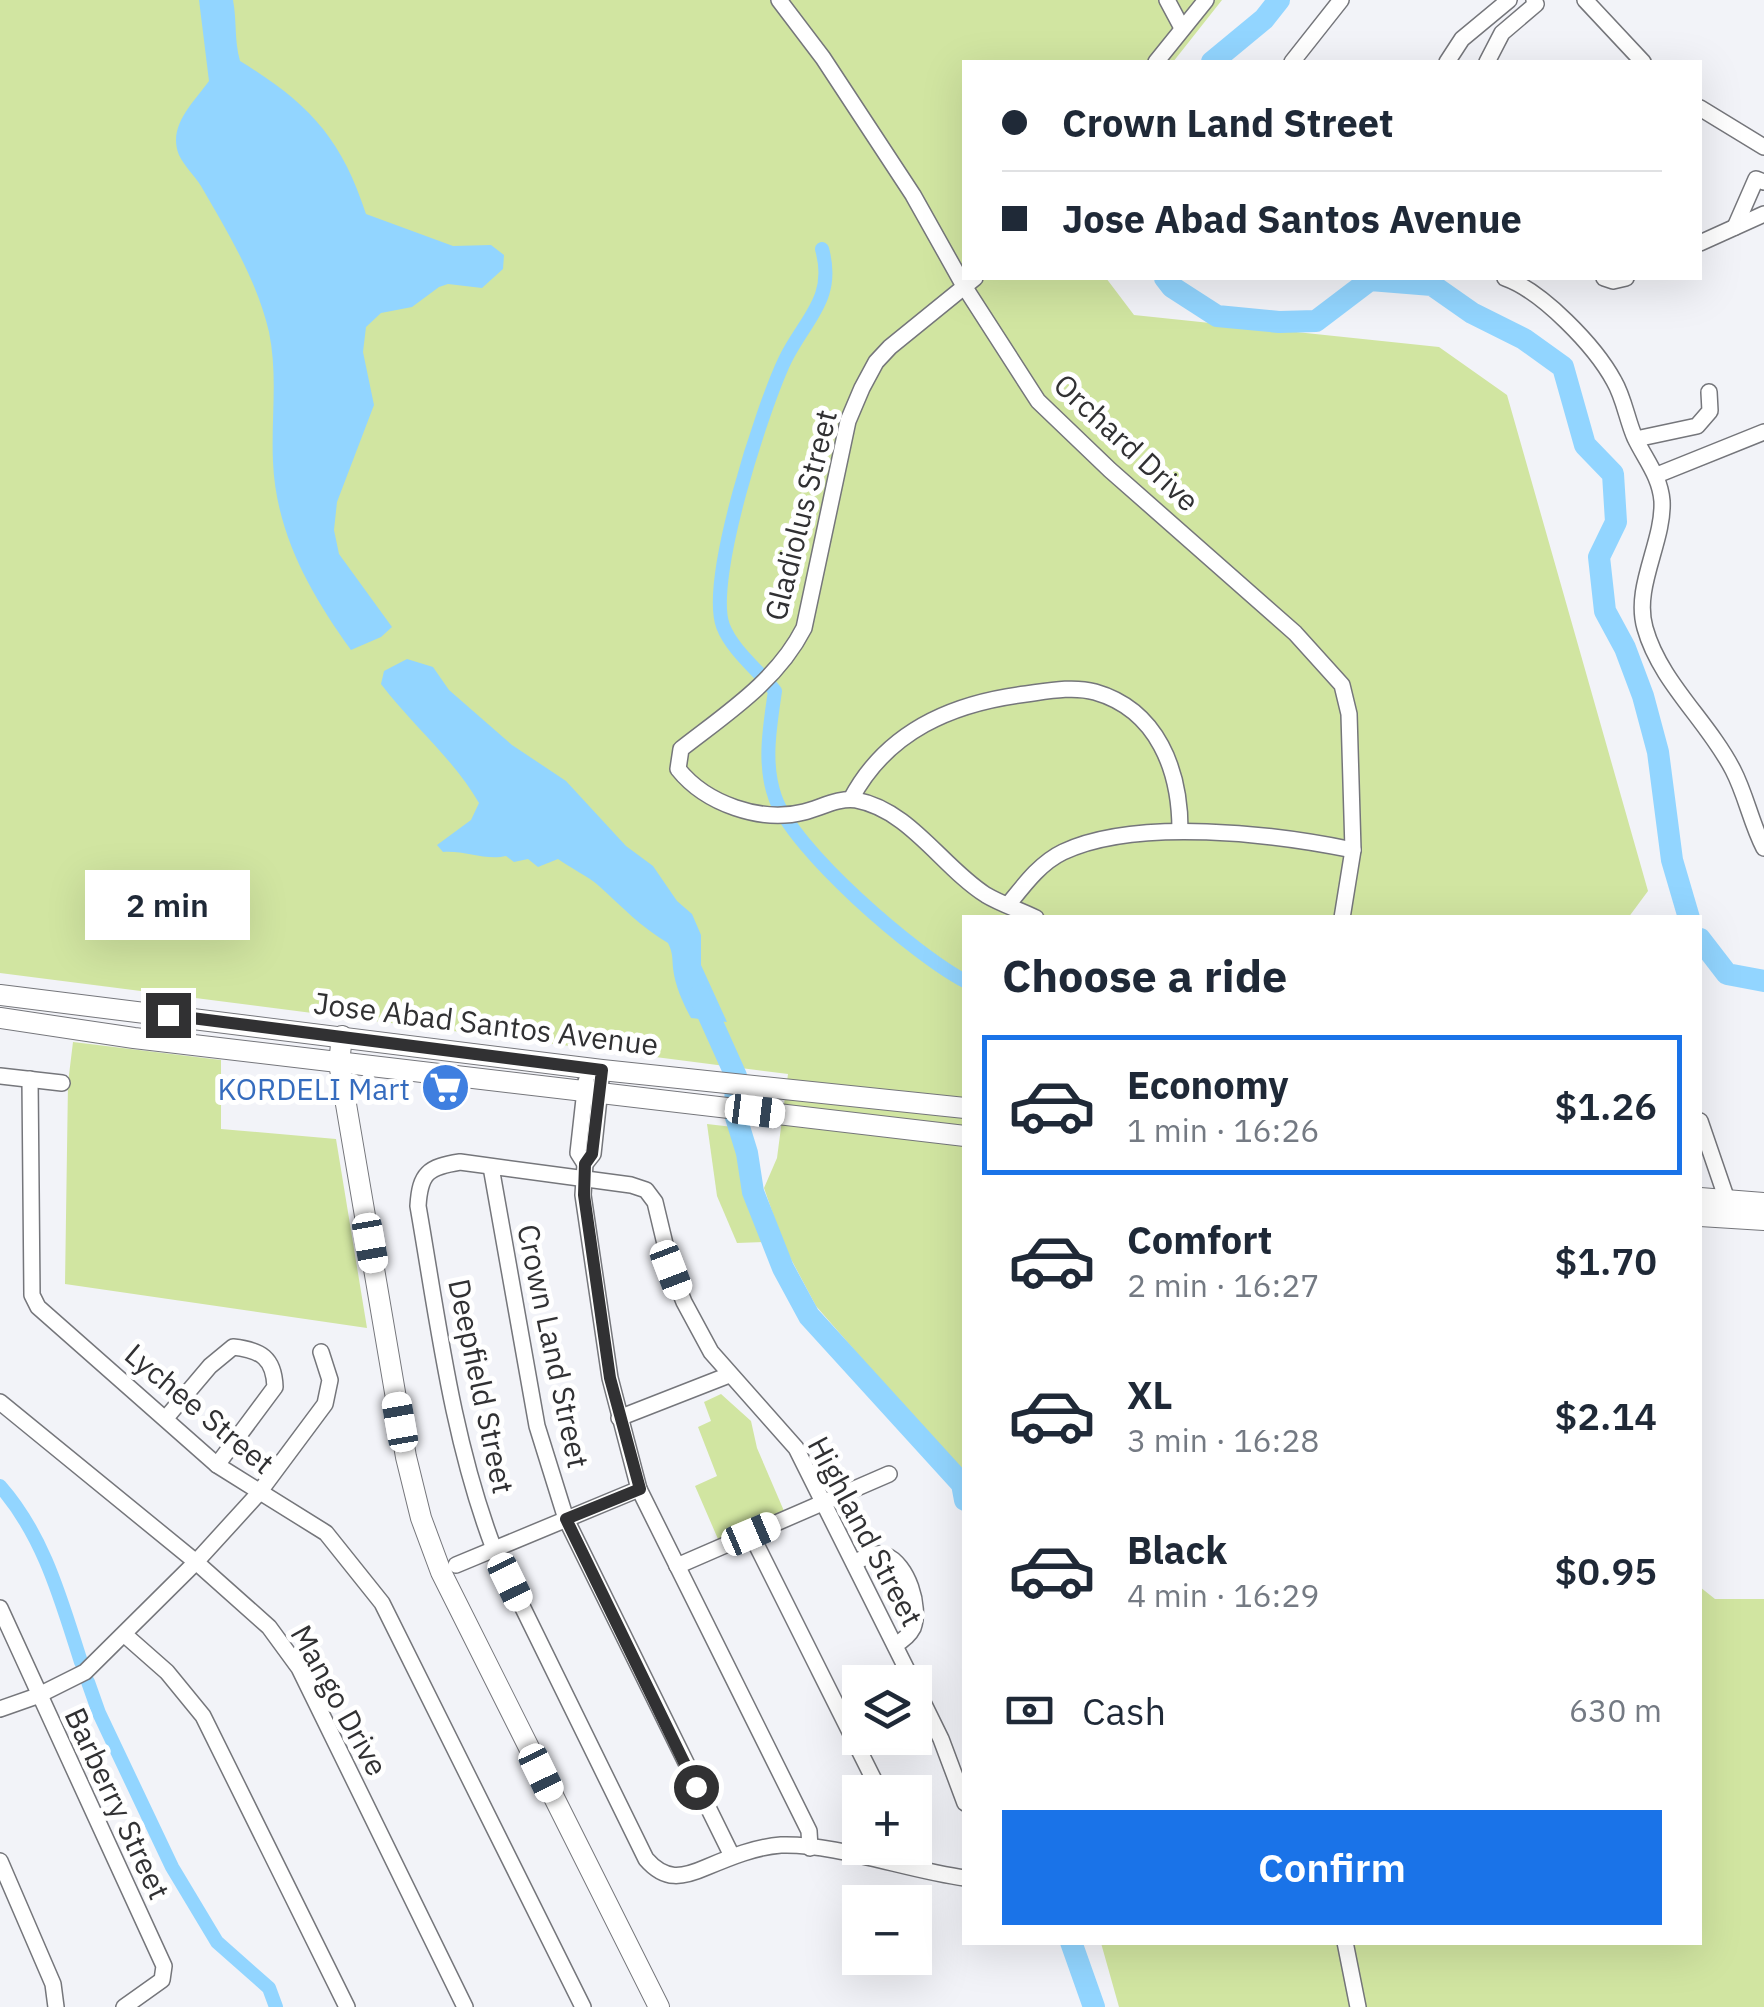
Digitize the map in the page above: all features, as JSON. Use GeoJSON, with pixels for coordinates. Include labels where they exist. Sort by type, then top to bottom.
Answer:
{"type":"FeatureCollection","features":[{"type":"Feature","properties":{"kind":"main road","name":"Jose Abad Santos Avenue"},"geometry":{"type":"LineString","coordinates":[[0,995],[594,1068],[962,1108]]}},
{"type":"Feature","properties":{"kind":"main road","name":"Jose Abad Santos Avenue"},"geometry":{"type":"LineString","coordinates":[[0,1018],[339,1063],[962,1136]]}},
{"type":"Feature","properties":{"kind":"main road"},"geometry":{"type":"LineString","coordinates":[[342,1036],[339,1063],[406,1458],[420,1518],[450,1590],[659,2007]]}},
{"type":"Feature","properties":{"kind":"main road"},"geometry":{"type":"LineString","coordinates":[[1702,1199],[1724,1210],[1764,1220]]}},
{"type":"Feature","properties":{"kind":"main road"},"geometry":{"type":"LineString","coordinates":[[1702,1216],[1764,1203]]}},
{"type":"Feature","properties":{"kind":"street","name":"Orchard Drive"},"geometry":{"type":"LineString","coordinates":[[779,0],[823,58],[962,271]]}},
{"type":"Feature","properties":{"kind":"street"},"geometry":{"type":"LineString","coordinates":[[1167,0],[1182,28]]}},
{"type":"Feature","properties":{"kind":"street"},"geometry":{"type":"LineString","coordinates":[[1158,60],[1206,0]]}},
{"type":"Feature","properties":{"kind":"street"},"geometry":{"type":"LineString","coordinates":[[1294,60],[1341,0]]}},
{"type":"Feature","properties":{"kind":"street"},"geometry":{"type":"LineString","coordinates":[[1448,60],[1462,39],[1509,0]]}},
{"type":"Feature","properties":{"kind":"street"},"geometry":{"type":"LineString","coordinates":[[1488,60],[1502,33],[1536,4],[1534,0]]}},
{"type":"Feature","properties":{"kind":"street"},"geometry":{"type":"LineString","coordinates":[[1585,0],[1640,60]]}},
{"type":"Feature","properties":{"kind":"street"},"geometry":{"type":"LineString","coordinates":[[1702,109],[1764,147]]}},
{"type":"Feature","properties":{"kind":"street"},"geometry":{"type":"LineString","coordinates":[[1735,227],[1756,180],[1764,182]]}},
{"type":"Feature","properties":{"kind":"street"},"geometry":{"type":"LineString","coordinates":[[1702,243],[1764,214]]}},
{"type":"Feature","properties":{"kind":"street"},"geometry":{"type":"LineString","coordinates":[[1511,280],[1522,284],[1574,330],[1614,380],[1636,440],[1656,475],[1662,500],[1642,608],[1645,629],[1670,678],[1733,769],[1764,848]]}},
{"type":"Feature","properties":{"kind":"street","name":"Orchard Drive"},"geometry":{"type":"LineString","coordinates":[[969,282],[1038,401],[1295,633],[1342,685],[1349,714],[1353,850],[1342,915]]}},
{"type":"Feature","properties":{"kind":"street","name":"Gladiolus Street"},"geometry":{"type":"LineString","coordinates":[[850,799],[798,814],[752,812],[726,805],[685,778],[678,769],[681,749],[759,688],[790,655],[804,628],[848,421],[862,388],[890,346],[969,282]]}},
{"type":"Feature","properties":{"kind":"street"},"geometry":{"type":"LineString","coordinates":[[1636,440],[1697,426],[1710,410],[1709,392]]}},
{"type":"Feature","properties":{"kind":"street"},"geometry":{"type":"LineString","coordinates":[[1656,475],[1764,432]]}},
{"type":"Feature","properties":{"kind":"street"},"geometry":{"type":"LineString","coordinates":[[1030,915],[986,894],[879,806],[850,799],[865,770],[892,744],[926,722],[1002,697],[1066,690],[1092,692],[1134,711],[1160,742],[1180,796],[1180,830]]}},
{"type":"Feature","properties":{"kind":"street"},"geometry":{"type":"LineString","coordinates":[[1008,904],[1047,862],[1064,852],[1108,840],[1180,830],[1243,834],[1353,850]]}},
{"type":"Feature","properties":{"kind":"street"},"geometry":{"type":"LineString","coordinates":[[594,1068],[578,1153],[584,1172],[605,1342],[619,1418],[640,1489],[809,1830],[810,1848]]}},
{"type":"Feature","properties":{"kind":"street"},"geometry":{"type":"LineString","coordinates":[[0,1076],[62,1084]]}},
{"type":"Feature","properties":{"kind":"street","name":"Lychee Street"},"geometry":{"type":"LineString","coordinates":[[30,1079],[32,1295],[38,1307],[217,1465],[326,1533],[382,1603],[583,2007]]}},
{"type":"Feature","properties":{"kind":"street"},"geometry":{"type":"LineString","coordinates":[[1702,1128],[1724,1210]]}},
{"type":"Feature","properties":{"kind":"street","name":"Deepfield Street"},"geometry":{"type":"LineString","coordinates":[[492,1168],[460,1162],[441,1165],[426,1174],[419,1187],[418,1206],[440,1338],[475,1499],[494,1549],[646,1859],[657,1871],[686,1877],[732,1856]]}},
{"type":"Feature","properties":{"kind":"street"},"geometry":{"type":"LineString","coordinates":[[492,1168],[584,1172]]}},
{"type":"Feature","properties":{"kind":"street","name":"Crown Land Street"},"geometry":{"type":"LineString","coordinates":[[492,1168],[538,1426],[566,1519],[732,1856]]}},
{"type":"Feature","properties":{"kind":"street","name":"Highland Street"},"geometry":{"type":"LineString","coordinates":[[584,1172],[646,1190],[655,1202],[671,1270],[684,1302],[728,1375],[796,1448],[905,1665]]}},
{"type":"Feature","properties":{"kind":"street"},"geometry":{"type":"LineString","coordinates":[[166,1418],[210,1366],[233,1347],[264,1354],[272,1363],[275,1387],[217,1465]]}},
{"type":"Feature","properties":{"kind":"street"},"geometry":{"type":"LineString","coordinates":[[0,1710],[85,1672],[258,1494],[325,1404],[330,1380],[321,1352]]}},
{"type":"Feature","properties":{"kind":"street"},"geometry":{"type":"LineString","coordinates":[[619,1418],[728,1375]]}},
{"type":"Feature","properties":{"kind":"street","name":"Mango Drive"},"geometry":{"type":"LineString","coordinates":[[0,1402],[196,1562],[269,1627],[299,1668],[465,2007]]}},
{"type":"Feature","properties":{"kind":"street"},"geometry":{"type":"LineString","coordinates":[[677,1566],[889,1474]]}},
{"type":"Feature","properties":{"kind":"street"},"geometry":{"type":"LineString","coordinates":[[456,1564],[640,1489]]}},
{"type":"Feature","properties":{"kind":"street"},"geometry":{"type":"LineString","coordinates":[[751,1534],[872,1775]]}},
{"type":"Feature","properties":{"kind":"street"},"geometry":{"type":"LineString","coordinates":[[854,1563],[886,1555],[894,1560],[908,1582],[916,1612],[913,1627],[895,1645]]}},
{"type":"Feature","properties":{"kind":"street","name":"Barberry Street"},"geometry":{"type":"LineString","coordinates":[[0,1608],[164,1966],[162,1980],[124,2007]]}},
{"type":"Feature","properties":{"kind":"street"},"geometry":{"type":"LineString","coordinates":[[125,1635],[167,1672],[203,1716],[346,2007]]}},
{"type":"Feature","properties":{"kind":"street","name":"Highland Street"},"geometry":{"type":"LineString","coordinates":[[932,1721],[962,1796]]}},
{"type":"Feature","properties":{"kind":"street"},"geometry":{"type":"LineString","coordinates":[[732,1856],[782,1846],[842,1854]]}},
{"type":"Feature","properties":{"kind":"street"},"geometry":{"type":"LineString","coordinates":[[0,1861],[54,1984],[56,2007]]}},
{"type":"Feature","properties":{"kind":"street"},"geometry":{"type":"LineString","coordinates":[[898,1865],[962,1877]]}},
{"type":"Feature","properties":{"kind":"street"},"geometry":{"type":"LineString","coordinates":[[1345,1945],[1358,2007]]}},
{"type":"Feature","properties":{"kind":"green space"},"geometry":{"type":"Polygon","coordinates":[[[0,0],[1222,0],[1175,60],[962,60],[962,280],[1108,280],[1134,315],[1439,347],[1507,395],[1648,891],[1630,915],[962,915],[962,1474],[816,1306],[784,1246],[764,1188],[777,1158],[788,1074],[0,973],[0,0]]]}},
{"type":"Feature","properties":{"kind":"green space"},"geometry":{"type":"Polygon","coordinates":[[[73,1042],[221,1060],[221,1129],[336,1139],[367,1328],[65,1284],[68,1083],[73,1042]]]}},
{"type":"Feature","properties":{"kind":"green space"},"geometry":{"type":"Polygon","coordinates":[[[707,1124],[733,1127],[765,1242],[737,1243],[717,1196],[707,1124]]]}},
{"type":"Feature","properties":{"kind":"green space"},"geometry":{"type":"Polygon","coordinates":[[[721,1394],[751,1421],[757,1448],[784,1511],[718,1539],[695,1486],[717,1476],[698,1427],[711,1421],[704,1402],[721,1394]]]}},
{"type":"Feature","properties":{"kind":"green space"},"geometry":{"type":"Polygon","coordinates":[[[1702,1589],[1715,1599],[1764,1599],[1764,2007],[1119,2007],[1102,1945],[1702,1945],[1702,1589]]]}},
{"type":"Feature","properties":{"kind":"water"},"geometry":{"type":"Polygon","coordinates":[[[199,0],[233,0],[240,61],[285,92],[319,124],[345,164],[366,214],[453,246],[491,245],[504,255],[503,269],[482,288],[448,284],[439,287],[412,307],[381,313],[366,327],[363,352],[374,405],[337,502],[334,530],[339,554],[392,627],[381,637],[351,650],[309,584],[281,513],[273,462],[273,365],[264,313],[240,256],[201,186],[181,159],[176,144],[179,124],[209,81],[199,0]]]}},
{"type":"Feature","properties":{"kind":"water"},"geometry":{"type":"Polygon","coordinates":[[[407,659],[433,667],[449,690],[512,745],[566,781],[626,846],[653,866],[677,901],[692,914],[701,935],[701,965],[727,1022],[691,1018],[677,988],[668,943],[595,882],[558,859],[538,867],[528,859],[514,862],[506,856],[443,852],[437,845],[471,820],[479,803],[457,771],[381,684],[384,671],[407,659]]]}},
{"type":"Feature","properties":{"kind":"waterway"},"geometry":{"type":"LineString","coordinates":[[1214,60],[1264,19],[1279,0]]}},
{"type":"Feature","properties":{"kind":"waterway"},"geometry":{"type":"LineString","coordinates":[[822,249],[822,295],[775,383],[739,493],[722,572],[723,626],[739,652],[775,691],[769,771],[775,797],[786,819],[858,899],[917,949],[962,979]]}},
{"type":"Feature","properties":{"kind":"waterway"},"geometry":{"type":"LineString","coordinates":[[1167,280],[1217,316],[1279,322],[1316,321],[1370,280]]}},
{"type":"Feature","properties":{"kind":"waterway"},"geometry":{"type":"LineString","coordinates":[[1370,280],[1432,285],[1472,313],[1524,339],[1563,367],[1585,445],[1613,474],[1616,522],[1599,557],[1605,611],[1625,648],[1643,696],[1658,752],[1672,860],[1688,915]]}},
{"type":"Feature","properties":{"kind":"waterway"},"geometry":{"type":"LineString","coordinates":[[1702,942],[1727,974],[1764,981]]}},
{"type":"Feature","properties":{"kind":"waterway"},"geometry":{"type":"LineString","coordinates":[[700,996],[736,1076],[735,1114],[753,1192],[783,1268],[809,1316],[962,1484]]}},
{"type":"Feature","properties":{"kind":"waterway"},"geometry":{"type":"LineString","coordinates":[[0,1486],[40,1547],[81,1662]]}},
{"type":"Feature","properties":{"kind":"waterway"},"geometry":{"type":"LineString","coordinates":[[88,1682],[172,1867],[217,1942],[269,1988],[276,2007]]}},
{"type":"Feature","properties":{"kind":"waterway"},"geometry":{"type":"LineString","coordinates":[[1072,1945],[1094,2007]]}},
{"type":"Feature","properties":{"kind":"place","name":"KORDELI Mart"},"geometry":{"type":"Point","coordinates":[445,1088]}},
{"type":"Feature","properties":{"kind":"route"},"geometry":{"type":"LineString","coordinates":[[168,1015],[602,1070],[592,1154],[585,1164],[584,1195],[610,1378],[640,1489],[566,1519],[696,1787]]}}]}
